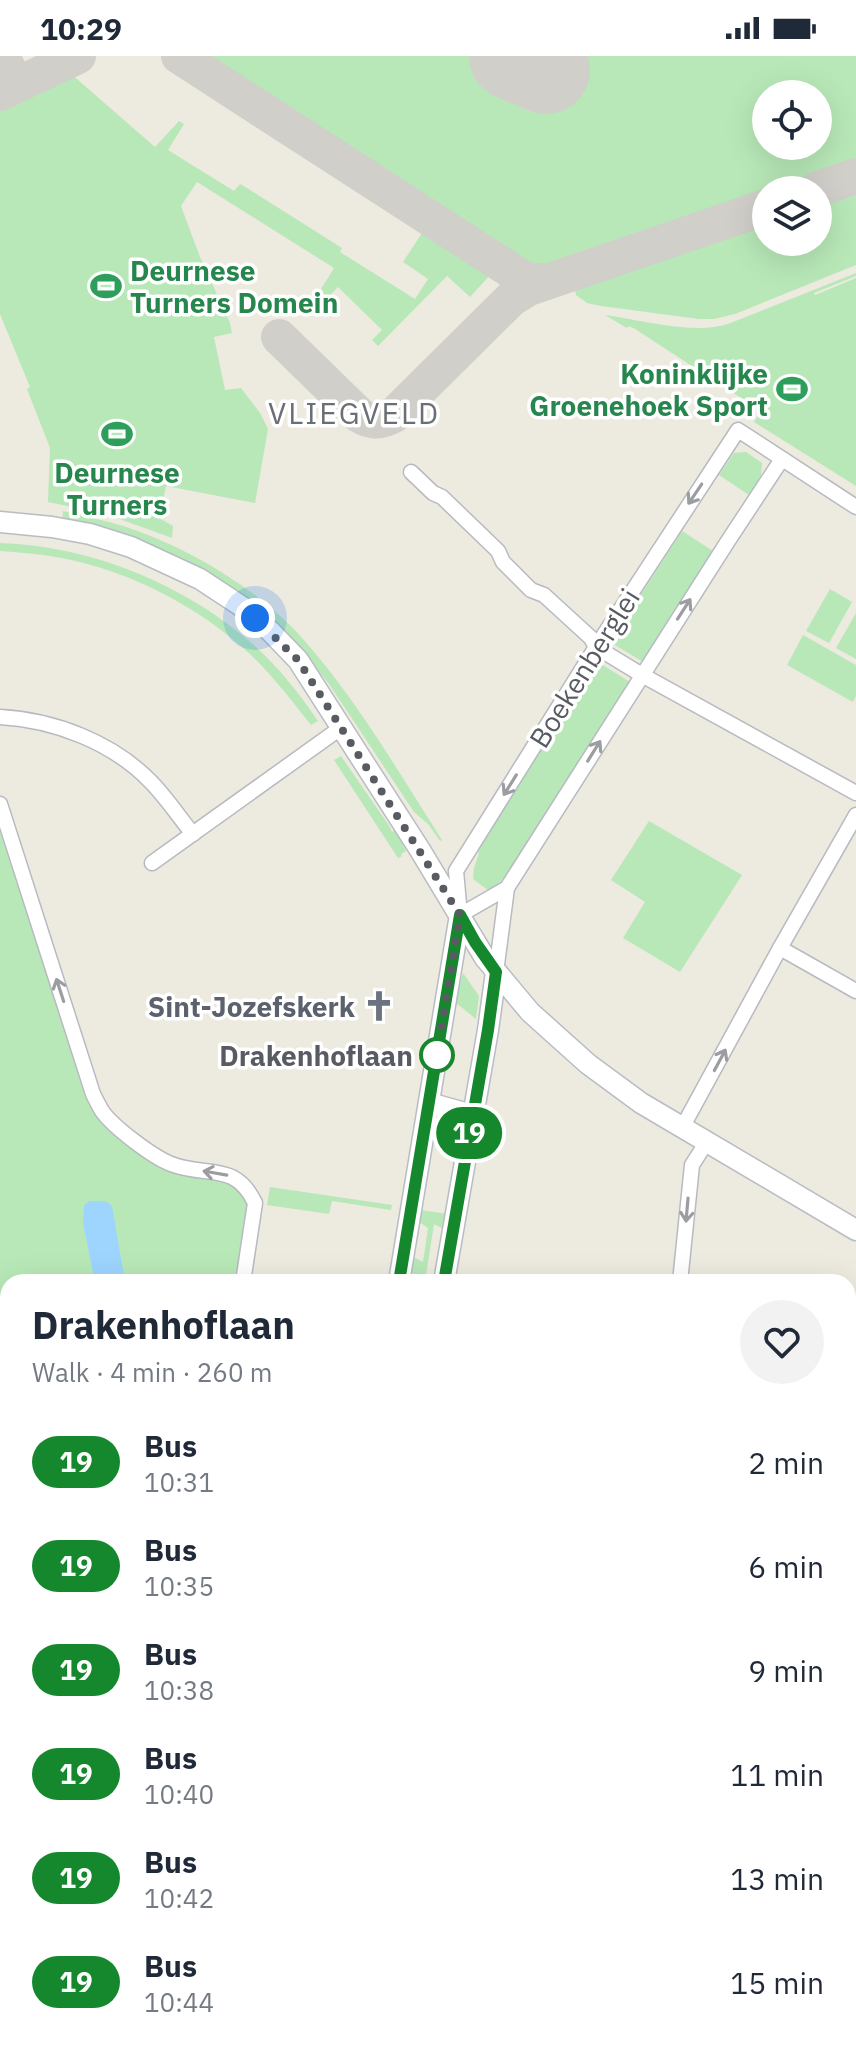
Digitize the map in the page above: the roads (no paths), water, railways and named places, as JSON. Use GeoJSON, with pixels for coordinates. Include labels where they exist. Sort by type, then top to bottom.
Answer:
{"type":"FeatureCollection","features":[{"type":"Feature","properties":{"kind":"street","name":"Boekenberglei"},"geometry":{"type":"LineString","coordinates":[[400,1274],[460,915],[456,871],[596,647],[738,430],[782,459],[507,888],[488,1030],[445,1274]]}},
{"type":"Feature","properties":{"kind":"street"},"geometry":{"type":"LineString","coordinates":[[782,459],[856,507]]}},
{"type":"Feature","properties":{"kind":"street"},"geometry":{"type":"LineString","coordinates":[[411,472],[498,551],[503,562],[531,590],[544,595],[591,638],[596,647],[856,793]]}},
{"type":"Feature","properties":{"kind":"street"},"geometry":{"type":"LineString","coordinates":[[0,522],[90,534],[131,547],[200,579],[241,606],[298,660],[475,942],[530,1012],[588,1064],[641,1103],[856,1230]]}},
{"type":"Feature","properties":{"kind":"street"},"geometry":{"type":"LineString","coordinates":[[0,534],[51,538],[84,545],[127,558],[194,589],[261,641],[342,727]]}},
{"type":"Feature","properties":{"kind":"street"},"geometry":{"type":"LineString","coordinates":[[0,717],[45,724],[75,733],[104,747],[130,763],[151,782],[193,834]]}},
{"type":"Feature","properties":{"kind":"street"},"geometry":{"type":"LineString","coordinates":[[152,863],[342,727]]}},
{"type":"Feature","properties":{"kind":"street"},"geometry":{"type":"LineString","coordinates":[[0,804],[93,1094],[112,1122],[159,1158],[180,1167],[235,1177],[249,1192],[255,1203],[244,1274]]}},
{"type":"Feature","properties":{"kind":"street"},"geometry":{"type":"LineString","coordinates":[[682,1128],[856,815]]}},
{"type":"Feature","properties":{"kind":"street","name":"Boekenberglei"},"geometry":{"type":"LineString","coordinates":[[460,915],[507,888]]}},
{"type":"Feature","properties":{"kind":"street"},"geometry":{"type":"LineString","coordinates":[[780,948],[856,991]]}},
{"type":"Feature","properties":{"kind":"street"},"geometry":{"type":"LineString","coordinates":[[429,1103],[472,1115]]}},
{"type":"Feature","properties":{"kind":"street"},"geometry":{"type":"LineString","coordinates":[[681,1274],[692,1165],[706,1143]]}},
{"type":"Feature","properties":{"kind":"water"},"geometry":{"type":"Polygon","coordinates":[[[90,1201],[106,1201],[112,1206],[124,1274],[93,1274],[83,1223],[84,1205],[90,1201]]]}},
{"type":"Feature","properties":{"kind":"place","name":"Deurnese Turners Domein"},"geometry":{"type":"Point","coordinates":[106,286]}},
{"type":"Feature","properties":{"kind":"place","name":"Koninklijke Groenehoek Sport"},"geometry":{"type":"Point","coordinates":[792,389]}},
{"type":"Feature","properties":{"kind":"place","name":"Deurnese Turners"},"geometry":{"type":"Point","coordinates":[117,434]}},
{"type":"Feature","properties":{"kind":"place","name":"Sint-Jozefskerk"},"geometry":{"type":"Point","coordinates":[379,1006]}},
{"type":"Feature","properties":{"kind":"place","name":"Drakenhoflaan"},"geometry":{"type":"Point","coordinates":[437,1055]}},
{"type":"Feature","properties":{"kind":"district","name":"VLIEGVELD"},"geometry":{"type":"Point","coordinates":[354,412]}}]}
